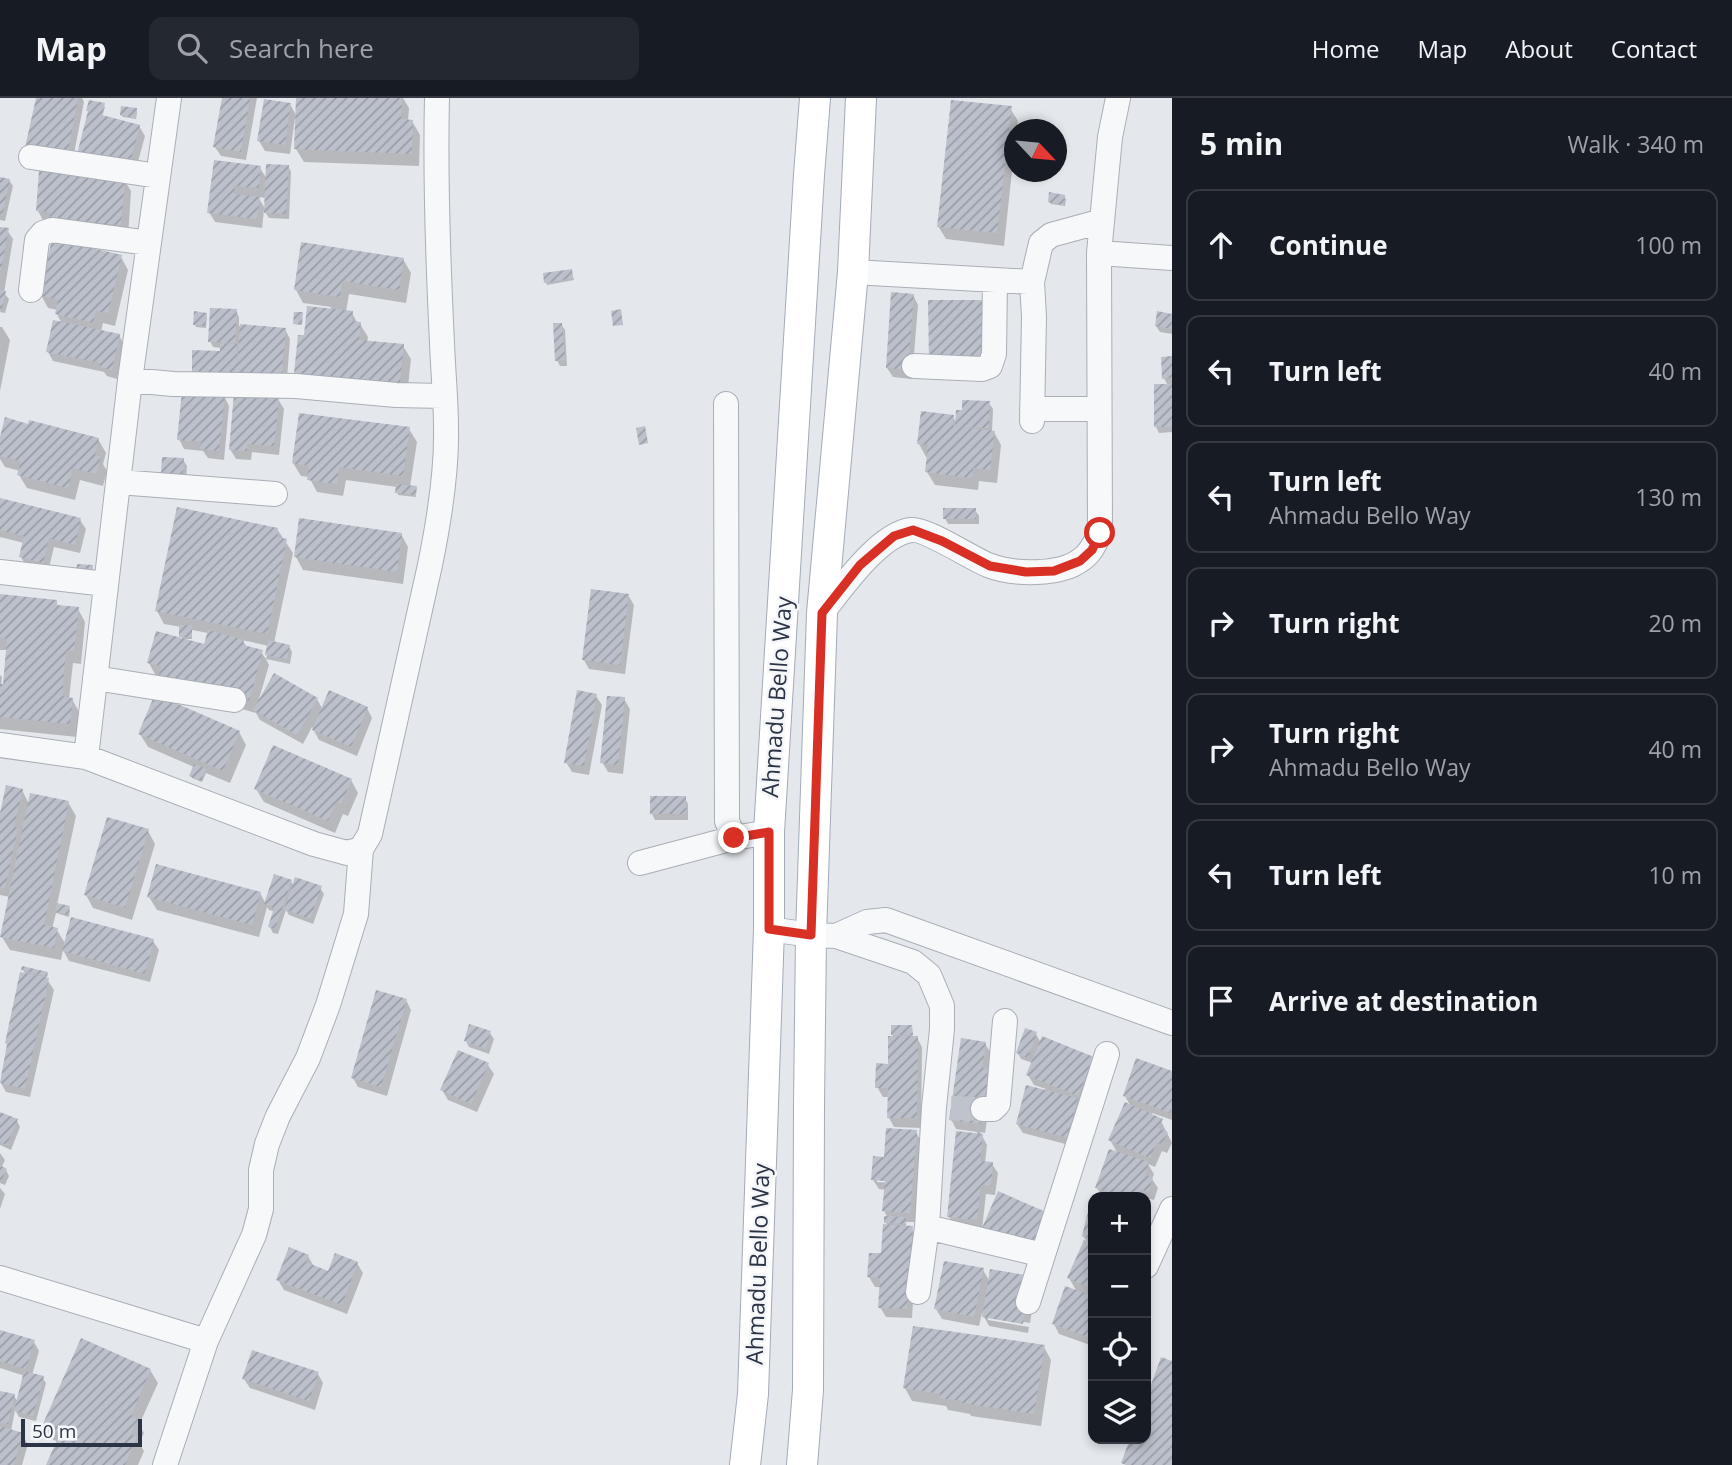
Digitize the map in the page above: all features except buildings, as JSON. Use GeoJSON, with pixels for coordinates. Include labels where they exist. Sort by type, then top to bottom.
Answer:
{"type":"FeatureCollection","features":[{"type":"Feature","properties":{"kind":"main road","name":"Ahmadu Bello Way"},"geometry":{"type":"LineString","coordinates":[[746,1465],[753,1394],[769,929],[769,832],[815,98]]}},
{"type":"Feature","properties":{"kind":"main road","name":"Ahmadu Bello Way"},"geometry":{"type":"LineString","coordinates":[[802,1465],[808,1390],[808,1106],[824,935],[822,613],[853,272],[861,98]]}},
{"type":"Feature","properties":{"kind":"street"},"geometry":{"type":"LineString","coordinates":[[86,757],[130,380],[169,98]]}},
{"type":"Feature","properties":{"kind":"street"},"geometry":{"type":"LineString","coordinates":[[165,1465],[206,1341],[254,1236],[261,1209],[261,1170],[267,1144],[278,1116],[308,1058],[328,1005],[356,914],[362,849],[370,834],[435,542],[446,428],[435,156],[437,98]]}},
{"type":"Feature","properties":{"kind":"street"},"geometry":{"type":"LineString","coordinates":[[822,613],[860,565],[894,536],[913,530],[942,541],[990,566],[1026,572],[1054,571],[1080,561],[1092,550],[1100,533],[1099,253],[1111,137],[1118,98]]}},
{"type":"Feature","properties":{"kind":"street"},"geometry":{"type":"LineString","coordinates":[[32,157],[158,176]]}},
{"type":"Feature","properties":{"kind":"street"},"geometry":{"type":"LineString","coordinates":[[1099,409],[1032,415],[1032,282],[1041,243],[1051,235],[1102,221]]}},
{"type":"Feature","properties":{"kind":"street"},"geometry":{"type":"LineString","coordinates":[[31,290],[37,240],[43,233],[52,230],[149,243]]}},
{"type":"Feature","properties":{"kind":"street"},"geometry":{"type":"LineString","coordinates":[[1099,253],[1172,258]]}},
{"type":"Feature","properties":{"kind":"street"},"geometry":{"type":"LineString","coordinates":[[853,272],[1032,282]]}},
{"type":"Feature","properties":{"kind":"street"},"geometry":{"type":"LineString","coordinates":[[915,366],[982,369],[990,366],[994,354],[995,280]]}},
{"type":"Feature","properties":{"kind":"street"},"geometry":{"type":"LineString","coordinates":[[130,380],[444,396]]}},
{"type":"Feature","properties":{"kind":"street"},"geometry":{"type":"LineString","coordinates":[[726,404],[727,821],[734,838]]}},
{"type":"Feature","properties":{"kind":"street"},"geometry":{"type":"LineString","coordinates":[[118,482],[275,495]]}},
{"type":"Feature","properties":{"kind":"street"},"geometry":{"type":"LineString","coordinates":[[0,572],[106,584]]}},
{"type":"Feature","properties":{"kind":"street"},"geometry":{"type":"LineString","coordinates":[[95,678],[234,700]]}},
{"type":"Feature","properties":{"kind":"street"},"geometry":{"type":"LineString","coordinates":[[0,745],[86,757],[314,844],[347,853],[362,849]]}},
{"type":"Feature","properties":{"kind":"street"},"geometry":{"type":"LineString","coordinates":[[640,863],[734,838],[769,832]]}},
{"type":"Feature","properties":{"kind":"street"},"geometry":{"type":"LineString","coordinates":[[824,935],[867,922],[886,920],[1172,1023]]}},
{"type":"Feature","properties":{"kind":"street"},"geometry":{"type":"LineString","coordinates":[[769,929],[824,935],[913,962],[929,975],[942,1006],[943,1107],[918,1292]]}},
{"type":"Feature","properties":{"kind":"street"},"geometry":{"type":"LineString","coordinates":[[983,1109],[993,1110],[998,1105],[1005,1021]]}},
{"type":"Feature","properties":{"kind":"street"},"geometry":{"type":"LineString","coordinates":[[1028,1302],[1107,1054]]}},
{"type":"Feature","properties":{"kind":"street"},"geometry":{"type":"LineString","coordinates":[[1151,1255],[1172,1209]]}},
{"type":"Feature","properties":{"kind":"street"},"geometry":{"type":"LineString","coordinates":[[927,1227],[1043,1255]]}},
{"type":"Feature","properties":{"kind":"street"},"geometry":{"type":"LineString","coordinates":[[0,1278],[206,1341]]}},
{"type":"Feature","properties":{"kind":"tunnel"},"geometry":{"type":"LineString","coordinates":[[951,1108],[983,1109]]}},
{"type":"Feature","properties":{"kind":"route"},"geometry":{"type":"LineString","coordinates":[[734,838],[769,832],[769,929],[811,935],[822,613],[860,565],[894,536],[913,530],[942,541],[990,566],[1026,572],[1054,571],[1080,561],[1092,550],[1100,533]]}}]}
